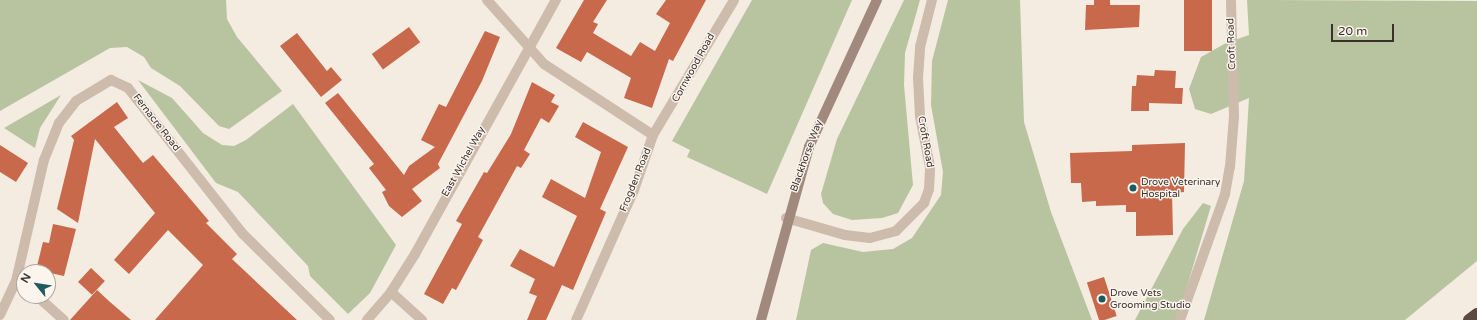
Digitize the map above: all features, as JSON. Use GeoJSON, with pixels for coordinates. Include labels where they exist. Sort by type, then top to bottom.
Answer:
{"type":"FeatureCollection","features":[{"type":"Feature","properties":{"kind":"highway"},"geometry":{"type":"LineString","coordinates":[[1469,320],[1477,314]]}},
{"type":"Feature","properties":{"kind":"main road","name":"Blackhorse Way"},"geometry":{"type":"LineString","coordinates":[[761,320],[786,218],[816,129],[877,0]]}},
{"type":"Feature","properties":{"kind":"street","name":"Frogden Road"},"geometry":{"type":"LineString","coordinates":[[488,0],[527,48],[576,88],[653,135],[634,190],[576,320]]}},
{"type":"Feature","properties":{"kind":"street","name":"East Wichel Way"},"geometry":{"type":"LineString","coordinates":[[368,320],[391,292],[527,48],[556,0]]}},
{"type":"Feature","properties":{"kind":"street","name":"Cornwood Road"},"geometry":{"type":"LineString","coordinates":[[653,135],[734,0]]}},
{"type":"Feature","properties":{"kind":"street","name":"Croft Road"},"geometry":{"type":"LineString","coordinates":[[786,218],[846,235],[870,238],[896,231],[918,212],[930,183],[918,78],[920,47],[932,0]]}},
{"type":"Feature","properties":{"kind":"street","name":"Croft Road"},"geometry":{"type":"LineString","coordinates":[[1180,320],[1225,194],[1230,167],[1234,116],[1231,0]]}},
{"type":"Feature","properties":{"kind":"street","name":"Fernacre Road"},"geometry":{"type":"LineString","coordinates":[[24,264],[44,160],[59,123],[76,101],[111,80],[128,88],[243,234],[330,320]]}},
{"type":"Feature","properties":{"kind":"street","name":"Fernacre Road"},"geometry":{"type":"LineString","coordinates":[[0,315],[16,290]]}},
{"type":"Feature","properties":{"kind":"street"},"geometry":{"type":"LineString","coordinates":[[391,292],[422,320]]}},
{"type":"Feature","properties":{"kind":"street"},"geometry":{"type":"LineString","coordinates":[[46,304],[64,320]]}},
{"type":"Feature","properties":{"kind":"green space"},"geometry":{"type":"Polygon","coordinates":[[[0,0],[226,0],[227,19],[237,37],[282,91],[229,129],[219,126],[180,86],[151,68],[144,57],[127,47],[110,48],[0,111],[0,0]]]}},
{"type":"Feature","properties":{"kind":"green space"},"geometry":{"type":"Polygon","coordinates":[[[752,0],[852,0],[767,194],[687,157],[690,150],[672,141],[752,0]]]}},
{"type":"Feature","properties":{"kind":"green space"},"geometry":{"type":"Polygon","coordinates":[[[904,0],[920,0],[905,53],[904,85],[913,185],[898,213],[882,218],[852,220],[833,214],[823,203],[821,194],[837,139],[904,0]]]}},
{"type":"Feature","properties":{"kind":"green space"},"geometry":{"type":"Polygon","coordinates":[[[948,0],[1020,0],[1024,122],[1051,212],[1092,320],[796,320],[811,250],[823,243],[863,252],[893,249],[912,238],[941,195],[943,172],[931,105],[932,61],[948,0]]]}},
{"type":"Feature","properties":{"kind":"green space"},"geometry":{"type":"Polygon","coordinates":[[[1247,0],[1477,1],[1477,261],[1405,320],[1204,320],[1244,181],[1249,98],[1211,114],[1195,109],[1189,89],[1201,57],[1226,43],[1249,35],[1247,0]]]}},
{"type":"Feature","properties":{"kind":"green space"},"geometry":{"type":"Polygon","coordinates":[[[138,80],[172,98],[203,133],[222,145],[234,146],[246,140],[293,104],[396,245],[370,293],[348,314],[310,276],[308,266],[238,192],[216,183],[138,80]]]}},
{"type":"Feature","properties":{"kind":"green space"},"geometry":{"type":"Polygon","coordinates":[[[61,95],[40,128],[35,148],[4,128],[61,95]]]}},
{"type":"Feature","properties":{"kind":"green space"},"geometry":{"type":"Polygon","coordinates":[[[1203,203],[1211,206],[1177,320],[1135,320],[1183,229],[1203,203]]]}},
{"type":"Feature","properties":{"kind":"building"},"geometry":{"type":"Polygon","coordinates":[[[584,0],[607,0],[593,22],[598,24],[593,33],[631,56],[640,42],[655,51],[670,23],[656,14],[666,0],[706,0],[673,61],[669,59],[652,108],[624,98],[631,78],[587,52],[581,62],[556,48],[584,0]]]}},
{"type":"Feature","properties":{"kind":"building"},"geometry":{"type":"Polygon","coordinates":[[[1094,0],[1110,0],[1110,5],[1140,5],[1139,27],[1085,30],[1086,5],[1094,5],[1094,0]]]}},
{"type":"Feature","properties":{"kind":"building"},"geometry":{"type":"Polygon","coordinates":[[[1184,0],[1212,0],[1212,51],[1184,51],[1184,0]]]}},
{"type":"Feature","properties":{"kind":"building"},"geometry":{"type":"Polygon","coordinates":[[[409,27],[420,42],[383,69],[372,54],[409,27]]]}},
{"type":"Feature","properties":{"kind":"building"},"geometry":{"type":"Polygon","coordinates":[[[485,31],[500,37],[482,81],[438,164],[440,168],[412,189],[422,201],[402,217],[389,206],[382,192],[386,190],[369,168],[374,164],[325,103],[338,93],[404,175],[409,166],[435,147],[421,140],[439,104],[446,107],[485,31]]]}},
{"type":"Feature","properties":{"kind":"building"},"geometry":{"type":"Polygon","coordinates":[[[297,33],[327,71],[331,67],[342,80],[321,97],[280,46],[297,33]]]}},
{"type":"Feature","properties":{"kind":"building"},"geometry":{"type":"Polygon","coordinates":[[[1155,70],[1176,71],[1175,88],[1183,88],[1182,104],[1149,103],[1149,111],[1131,111],[1132,86],[1136,86],[1137,75],[1154,76],[1155,70]]]}},
{"type":"Feature","properties":{"kind":"building"},"geometry":{"type":"Polygon","coordinates":[[[532,82],[555,95],[551,102],[559,106],[549,123],[541,118],[524,150],[530,154],[521,168],[517,166],[478,237],[483,240],[456,290],[452,288],[443,304],[424,294],[462,224],[456,221],[484,172],[487,173],[511,134],[532,82]]]}},
{"type":"Feature","properties":{"kind":"building"},"geometry":{"type":"Polygon","coordinates":[[[117,102],[128,118],[114,127],[143,163],[153,155],[209,221],[206,223],[237,254],[232,259],[297,320],[155,320],[203,265],[168,230],[129,274],[114,260],[155,213],[95,139],[78,223],[57,209],[74,140],[71,136],[117,102]]]}},
{"type":"Feature","properties":{"kind":"building"},"geometry":{"type":"Polygon","coordinates":[[[583,122],[628,147],[600,209],[606,212],[573,290],[562,285],[546,320],[527,320],[537,296],[529,293],[535,279],[510,266],[520,249],[554,267],[577,216],[542,197],[551,179],[585,198],[601,152],[575,137],[583,122]]]}},
{"type":"Feature","properties":{"kind":"building","name":"Drove Veterinary Hospital"},"geometry":{"type":"Polygon","coordinates":[[[1185,143],[1184,192],[1172,193],[1173,235],[1136,236],[1136,212],[1126,212],[1126,205],[1096,206],[1096,201],[1082,202],[1081,183],[1071,183],[1070,153],[1132,151],[1132,145],[1185,143]]]}},
{"type":"Feature","properties":{"kind":"building"},"geometry":{"type":"Polygon","coordinates":[[[0,145],[28,163],[16,182],[0,172],[0,145]]]}},
{"type":"Feature","properties":{"kind":"building"},"geometry":{"type":"Polygon","coordinates":[[[53,224],[76,229],[64,276],[56,274],[56,264],[38,264],[43,242],[49,243],[53,224]]]}},
{"type":"Feature","properties":{"kind":"building"},"geometry":{"type":"Polygon","coordinates":[[[91,268],[105,281],[92,295],[78,282],[91,268]]]}},
{"type":"Feature","properties":{"kind":"building","name":"Drove Vets Grooming Studio"},"geometry":{"type":"Polygon","coordinates":[[[1104,277],[1117,316],[1099,320],[1087,283],[1104,277]]]}},
{"type":"Feature","properties":{"kind":"building"},"geometry":{"type":"Polygon","coordinates":[[[97,290],[110,302],[131,320],[70,320],[97,290]]]}},
{"type":"Feature","properties":{"kind":"place","name":"Drove Veterinary Hospital"},"geometry":{"type":"Point","coordinates":[1133,188]}},
{"type":"Feature","properties":{"kind":"place","name":"Drove Vets Grooming Studio"},"geometry":{"type":"Point","coordinates":[1102,299]}}]}
